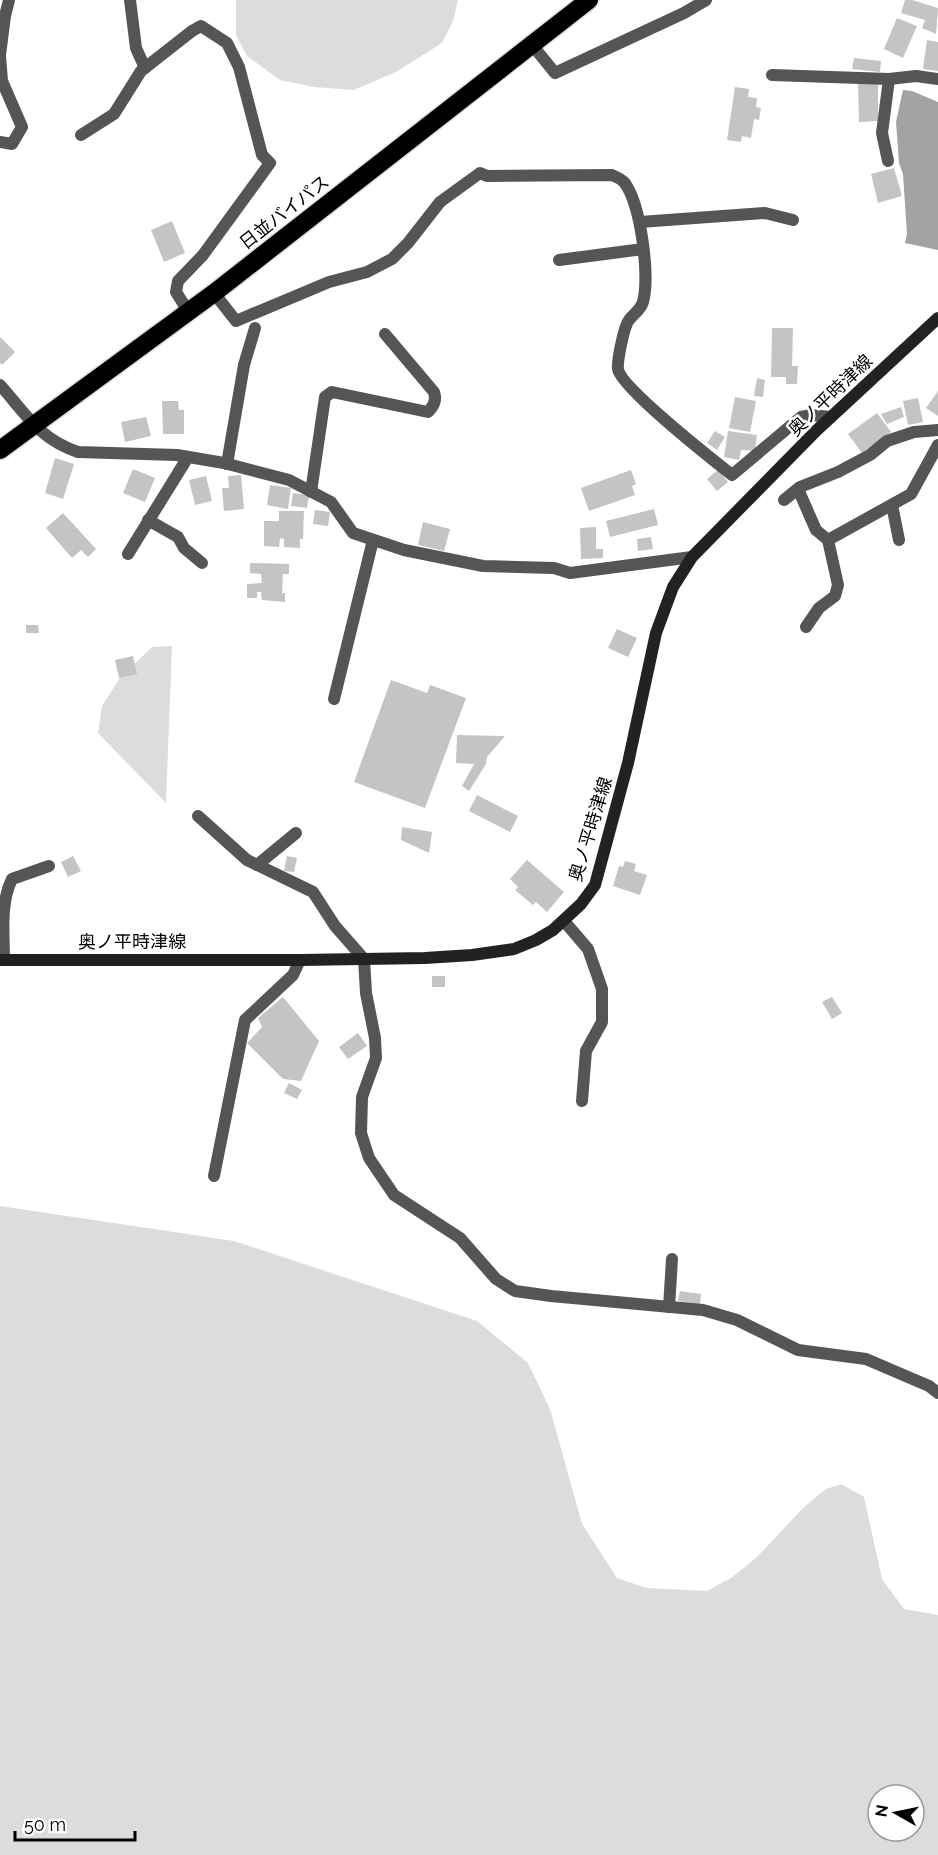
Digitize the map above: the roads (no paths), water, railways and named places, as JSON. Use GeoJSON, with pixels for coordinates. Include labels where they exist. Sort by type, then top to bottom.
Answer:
{"type":"FeatureCollection","features":[{"type":"Feature","properties":{"kind":"highway","name":"日並バイパス"},"geometry":{"type":"LineString","coordinates":[[0,450],[214,293],[589,0]]}},
{"type":"Feature","properties":{"kind":"main road","name":"奥ノ平時津線"},"geometry":{"type":"LineString","coordinates":[[2,960],[300,960],[472,955],[514,948],[536,940],[564,921],[582,904],[595,885],[628,763],[656,633],[673,587],[692,557],[831,417],[938,318]]}},
{"type":"Feature","properties":{"kind":"street"},"geometry":{"type":"LineString","coordinates":[[0,142],[12,144],[22,127],[2,81],[0,55],[9,0]]}},
{"type":"Feature","properties":{"kind":"street"},"geometry":{"type":"LineString","coordinates":[[130,0],[136,48],[145,68]]}},
{"type":"Feature","properties":{"kind":"street"},"geometry":{"type":"LineString","coordinates":[[533,46],[555,73],[684,13],[706,0]]}},
{"type":"Feature","properties":{"kind":"street"},"geometry":{"type":"LineString","coordinates":[[81,135],[114,114],[145,68],[192,31],[201,26],[227,43],[239,66],[262,155],[270,163],[203,255],[178,281],[176,292],[188,311]]}},
{"type":"Feature","properties":{"kind":"street"},"geometry":{"type":"LineString","coordinates":[[772,75],[889,79],[916,76],[938,79]]}},
{"type":"Feature","properties":{"kind":"street"},"geometry":{"type":"LineString","coordinates":[[888,161],[882,133],[889,79]]}},
{"type":"Feature","properties":{"kind":"street"},"geometry":{"type":"LineString","coordinates":[[214,293],[236,321],[329,282],[367,272],[392,259],[440,202],[480,173],[487,176],[612,175],[624,183],[632,197],[640,222],[643,249],[645,290],[643,304],[627,325],[618,369],[622,379],[656,412],[732,475],[801,417],[811,415],[831,417]]}},
{"type":"Feature","properties":{"kind":"street"},"geometry":{"type":"LineString","coordinates":[[640,222],[765,213],[793,220]]}},
{"type":"Feature","properties":{"kind":"street"},"geometry":{"type":"LineString","coordinates":[[559,260],[643,249]]}},
{"type":"Feature","properties":{"kind":"street"},"geometry":{"type":"LineString","coordinates":[[227,464],[244,365],[255,328]]}},
{"type":"Feature","properties":{"kind":"street"},"geometry":{"type":"LineString","coordinates":[[311,492],[327,394],[332,392],[428,412],[434,407],[436,398],[434,392],[385,334]]}},
{"type":"Feature","properties":{"kind":"street"},"geometry":{"type":"LineString","coordinates":[[0,385],[33,426],[65,448],[78,452],[188,457],[227,464],[289,480],[331,502],[353,533],[404,550],[483,566],[554,568],[570,573],[692,557]]}},
{"type":"Feature","properties":{"kind":"street"},"geometry":{"type":"LineString","coordinates":[[0,405],[14,400]]}},
{"type":"Feature","properties":{"kind":"street"},"geometry":{"type":"LineString","coordinates":[[784,500],[798,489],[870,455],[887,441],[914,432],[938,430]]}},
{"type":"Feature","properties":{"kind":"street"},"geometry":{"type":"LineString","coordinates":[[828,540],[911,494],[938,445]]}},
{"type":"Feature","properties":{"kind":"street"},"geometry":{"type":"LineString","coordinates":[[128,554],[188,457]]}},
{"type":"Feature","properties":{"kind":"street"},"geometry":{"type":"LineString","coordinates":[[798,489],[816,530],[828,540],[838,585],[835,596],[819,608],[806,627]]}},
{"type":"Feature","properties":{"kind":"street"},"geometry":{"type":"LineString","coordinates":[[892,505],[898,540]]}},
{"type":"Feature","properties":{"kind":"street"},"geometry":{"type":"LineString","coordinates":[[148,520],[178,537],[184,548],[202,563]]}},
{"type":"Feature","properties":{"kind":"street"},"geometry":{"type":"LineString","coordinates":[[334,699],[374,540]]}},
{"type":"Feature","properties":{"kind":"street"},"geometry":{"type":"LineString","coordinates":[[198,816],[247,860],[313,892],[335,926],[364,959],[366,993],[375,1038],[376,1058],[362,1097],[361,1133],[369,1158],[394,1195],[460,1238],[496,1279],[515,1291],[593,1301],[703,1310],[737,1320],[798,1350],[866,1359],[929,1386],[938,1393]]}},
{"type":"Feature","properties":{"kind":"street"},"geometry":{"type":"LineString","coordinates":[[257,865],[296,833]]}},
{"type":"Feature","properties":{"kind":"street"},"geometry":{"type":"LineString","coordinates":[[2,960],[3,912],[6,891],[12,879],[49,866]]}},
{"type":"Feature","properties":{"kind":"street"},"geometry":{"type":"LineString","coordinates":[[564,921],[588,950],[602,989],[602,1022],[586,1051],[582,1101]]}},
{"type":"Feature","properties":{"kind":"street"},"geometry":{"type":"LineString","coordinates":[[214,1176],[245,1020],[292,975],[300,960]]}},
{"type":"Feature","properties":{"kind":"street"},"geometry":{"type":"LineString","coordinates":[[669,1307],[672,1259]]}}]}
